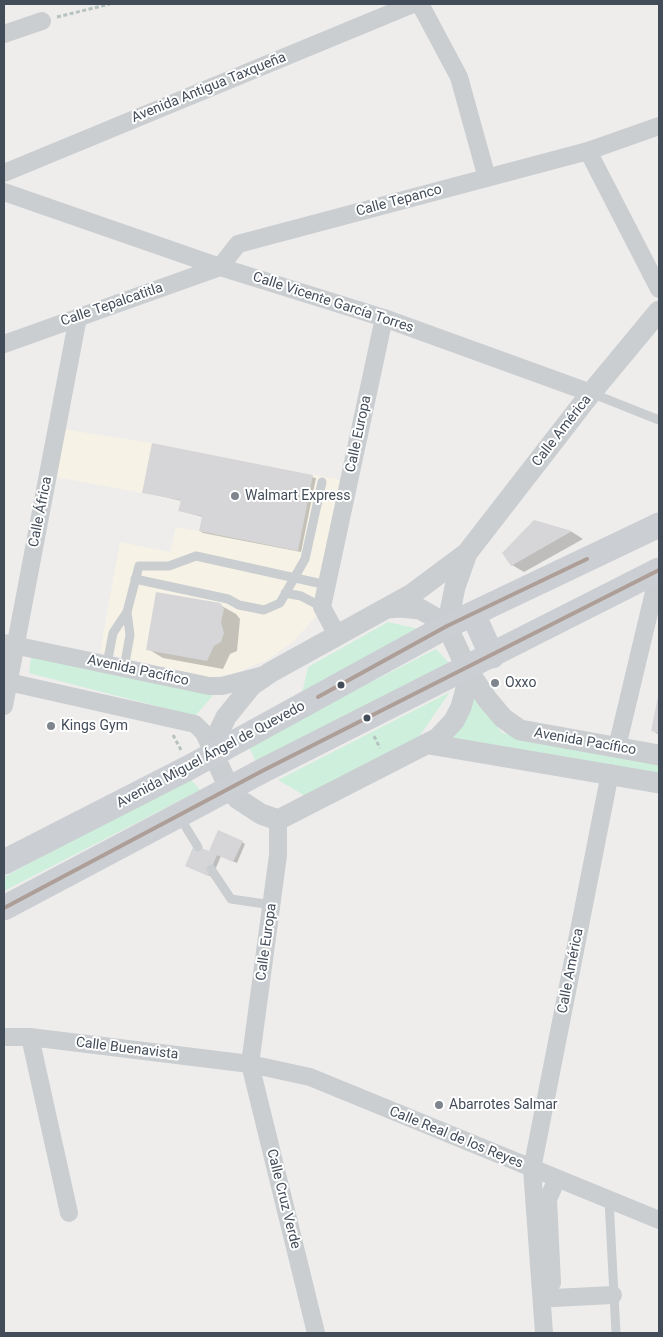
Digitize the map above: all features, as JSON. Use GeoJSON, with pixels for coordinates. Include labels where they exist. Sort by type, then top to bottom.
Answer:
{"type":"FeatureCollection","features":[{"type":"Feature","properties":{"kind":"main road","name":"Avenida Miguel Ángel de Quevedo"},"geometry":{"type":"LineString","coordinates":[[4,862],[190,768],[447,626],[659,525]]}},
{"type":"Feature","properties":{"kind":"main road"},"geometry":{"type":"LineString","coordinates":[[4,908],[230,788],[659,570]]}},
{"type":"Feature","properties":{"kind":"main road"},"geometry":{"type":"LineString","coordinates":[[473,614],[492,656]]}},
{"type":"Feature","properties":{"kind":"street","name":"Avenida Antigua Taxqueña"},"geometry":{"type":"LineString","coordinates":[[4,173],[413,4]]}},
{"type":"Feature","properties":{"kind":"street"},"geometry":{"type":"LineString","coordinates":[[420,4],[459,77],[487,178]]}},
{"type":"Feature","properties":{"kind":"street"},"geometry":{"type":"LineString","coordinates":[[4,34],[42,21]]}},
{"type":"Feature","properties":{"kind":"street","name":"Calle Tepanco"},"geometry":{"type":"LineString","coordinates":[[220,267],[238,244],[588,151],[659,126]]}},
{"type":"Feature","properties":{"kind":"street"},"geometry":{"type":"LineString","coordinates":[[588,151],[659,289]]}},
{"type":"Feature","properties":{"kind":"street","name":"Calle Vicente García Torres"},"geometry":{"type":"LineString","coordinates":[[4,192],[220,267],[384,318],[591,393]]}},
{"type":"Feature","properties":{"kind":"street","name":"Calle Tepalcatitla"},"geometry":{"type":"LineString","coordinates":[[4,344],[220,267]]}},
{"type":"Feature","properties":{"kind":"street","name":"Calle América"},"geometry":{"type":"LineString","coordinates":[[214,755],[215,740],[233,707],[248,689],[271,672],[412,594],[467,553],[591,393],[659,311]]}},
{"type":"Feature","properties":{"kind":"street","name":"Calle África"},"geometry":{"type":"LineString","coordinates":[[4,706],[9,644],[78,317]]}},
{"type":"Feature","properties":{"kind":"street","name":"Calle Europa"},"geometry":{"type":"LineString","coordinates":[[322,608],[384,318]]}},
{"type":"Feature","properties":{"kind":"street","name":"Calle América"},"geometry":{"type":"LineString","coordinates":[[385,609],[400,607],[420,609],[432,614],[447,626],[455,587],[467,553]]}},
{"type":"Feature","properties":{"kind":"street"},"geometry":{"type":"LineString","coordinates":[[617,747],[659,570]]}},
{"type":"Feature","properties":{"kind":"street"},"geometry":{"type":"LineString","coordinates":[[322,608],[337,635]]}},
{"type":"Feature","properties":{"kind":"street","name":"Avenida Pacífico"},"geometry":{"type":"LineString","coordinates":[[447,626],[467,669],[492,705],[503,718],[520,730],[659,755]]}},
{"type":"Feature","properties":{"kind":"street","name":"Avenida Pacífico"},"geometry":{"type":"LineString","coordinates":[[9,644],[209,686],[222,686],[271,672]]}},
{"type":"Feature","properties":{"kind":"street"},"geometry":{"type":"LineString","coordinates":[[6,681],[195,724],[201,728],[230,788],[238,799],[248,806],[278,820],[429,744],[444,733],[458,714],[467,685],[467,669]]}},
{"type":"Feature","properties":{"kind":"street","name":"Avenida Pacífico"},"geometry":{"type":"LineString","coordinates":[[429,744],[610,773],[659,783]]}},
{"type":"Feature","properties":{"kind":"street","name":"Calle América"},"geometry":{"type":"LineString","coordinates":[[544,1333],[532,1169],[610,773]]}},
{"type":"Feature","properties":{"kind":"street","name":"Calle Europa"},"geometry":{"type":"LineString","coordinates":[[250,1064],[278,855],[278,820]]}},
{"type":"Feature","properties":{"kind":"street"},"geometry":{"type":"LineString","coordinates":[[30,1036],[69,1213]]}},
{"type":"Feature","properties":{"kind":"street","name":"Calle Buenavista"},"geometry":{"type":"LineString","coordinates":[[4,1037],[30,1036],[250,1064]]}},
{"type":"Feature","properties":{"kind":"street","name":"Calle Real de los Reyes"},"geometry":{"type":"LineString","coordinates":[[250,1064],[310,1077],[659,1220]]}},
{"type":"Feature","properties":{"kind":"street","name":"Calle Cruz Verde"},"geometry":{"type":"LineString","coordinates":[[250,1064],[316,1333]]}},
{"type":"Feature","properties":{"kind":"street"},"geometry":{"type":"LineString","coordinates":[[556,1333],[548,1199],[557,1179]]}},
{"type":"Feature","properties":{"kind":"street"},"geometry":{"type":"LineString","coordinates":[[553,1298],[614,1295]]}},
{"type":"Feature","properties":{"kind":"lane","name":"Calle Vicente García Torres"},"geometry":{"type":"LineString","coordinates":[[591,393],[659,420]]}},
{"type":"Feature","properties":{"kind":"lane"},"geometry":{"type":"LineString","coordinates":[[135,579],[228,599],[239,605],[264,610],[280,603],[306,559],[322,482]]}},
{"type":"Feature","properties":{"kind":"lane"},"geometry":{"type":"LineString","coordinates":[[115,666],[113,633],[127,612],[139,566],[169,566],[196,556],[285,574],[295,579],[327,585]]}},
{"type":"Feature","properties":{"kind":"lane"},"geometry":{"type":"LineString","coordinates":[[285,593],[301,596],[322,608]]}},
{"type":"Feature","properties":{"kind":"lane"},"geometry":{"type":"LineString","coordinates":[[115,666],[130,635],[127,612]]}},
{"type":"Feature","properties":{"kind":"lane"},"geometry":{"type":"LineString","coordinates":[[179,815],[198,847]]}},
{"type":"Feature","properties":{"kind":"lane"},"geometry":{"type":"LineString","coordinates":[[211,869],[231,899],[272,905]]}},
{"type":"Feature","properties":{"kind":"lane"},"geometry":{"type":"LineString","coordinates":[[609,1200],[616,1333]]}},
{"type":"Feature","properties":{"kind":"path"},"geometry":{"type":"LineString","coordinates":[[42,21],[110,4]]}},
{"type":"Feature","properties":{"kind":"path"},"geometry":{"type":"LineString","coordinates":[[163,717],[190,768]]}},
{"type":"Feature","properties":{"kind":"path"},"geometry":{"type":"LineString","coordinates":[[366,720],[388,765]]}},
{"type":"Feature","properties":{"kind":"shaded area"},"geometry":{"type":"Polygon","coordinates":[[[61,429],[152,443],[341,480],[317,615],[294,641],[267,660],[235,673],[208,678],[100,652],[120,542],[170,552],[176,527],[198,531],[202,516],[178,511],[180,500],[51,476],[61,429]]]}},
{"type":"Feature","properties":{"kind":"green space"},"geometry":{"type":"Polygon","coordinates":[[[388,622],[423,630],[302,693],[308,667],[388,622]]]}},
{"type":"Feature","properties":{"kind":"green space"},"geometry":{"type":"Polygon","coordinates":[[[436,649],[450,664],[256,762],[248,745],[436,649]]]}},
{"type":"Feature","properties":{"kind":"green space"},"geometry":{"type":"Polygon","coordinates":[[[31,657],[206,694],[217,691],[195,716],[29,673],[31,657]]]}},
{"type":"Feature","properties":{"kind":"green space"},"geometry":{"type":"Polygon","coordinates":[[[450,692],[416,741],[307,797],[278,780],[450,692]]]}},
{"type":"Feature","properties":{"kind":"green space"},"geometry":{"type":"Polygon","coordinates":[[[474,695],[502,733],[659,765],[659,776],[450,738],[474,695]]]}},
{"type":"Feature","properties":{"kind":"green space"},"geometry":{"type":"Polygon","coordinates":[[[189,777],[200,790],[4,891],[4,877],[189,777]]]}},
{"type":"Feature","properties":{"kind":"building","name":"Walmart Express"},"geometry":{"type":"Polygon","coordinates":[[[152,443],[313,475],[298,551],[199,531],[202,516],[178,511],[181,500],[142,493],[152,443]]]}},
{"type":"Feature","properties":{"kind":"building"},"geometry":{"type":"Polygon","coordinates":[[[534,520],[572,531],[511,566],[502,553],[534,520]]]}},
{"type":"Feature","properties":{"kind":"building"},"geometry":{"type":"Polygon","coordinates":[[[156,592],[220,603],[224,609],[221,622],[224,633],[221,642],[214,646],[207,661],[146,650],[156,592]]]}},
{"type":"Feature","properties":{"kind":"building"},"geometry":{"type":"Polygon","coordinates":[[[659,692],[659,733],[651,731],[659,692]]]}},
{"type":"Feature","properties":{"kind":"building"},"geometry":{"type":"Polygon","coordinates":[[[218,830],[243,841],[233,862],[217,855],[208,876],[185,866],[194,845],[209,851],[218,830]]]}},
{"type":"Feature","properties":{"kind":"transit line"},"geometry":{"type":"LineString","coordinates":[[318,697],[447,626],[587,559]]}},
{"type":"Feature","properties":{"kind":"transit line"},"geometry":{"type":"LineString","coordinates":[[4,908],[264,770],[659,570]]}},
{"type":"Feature","properties":{"kind":"place","name":"Walmart Express"},"geometry":{"type":"Point","coordinates":[235,496]}},
{"type":"Feature","properties":{"kind":"place","name":"Oxxo"},"geometry":{"type":"Point","coordinates":[495,683]}},
{"type":"Feature","properties":{"kind":"place","name":"Kings Gym"},"geometry":{"type":"Point","coordinates":[51,726]}},
{"type":"Feature","properties":{"kind":"place","name":"Abarrotes Salmar"},"geometry":{"type":"Point","coordinates":[439,1105]}}]}
